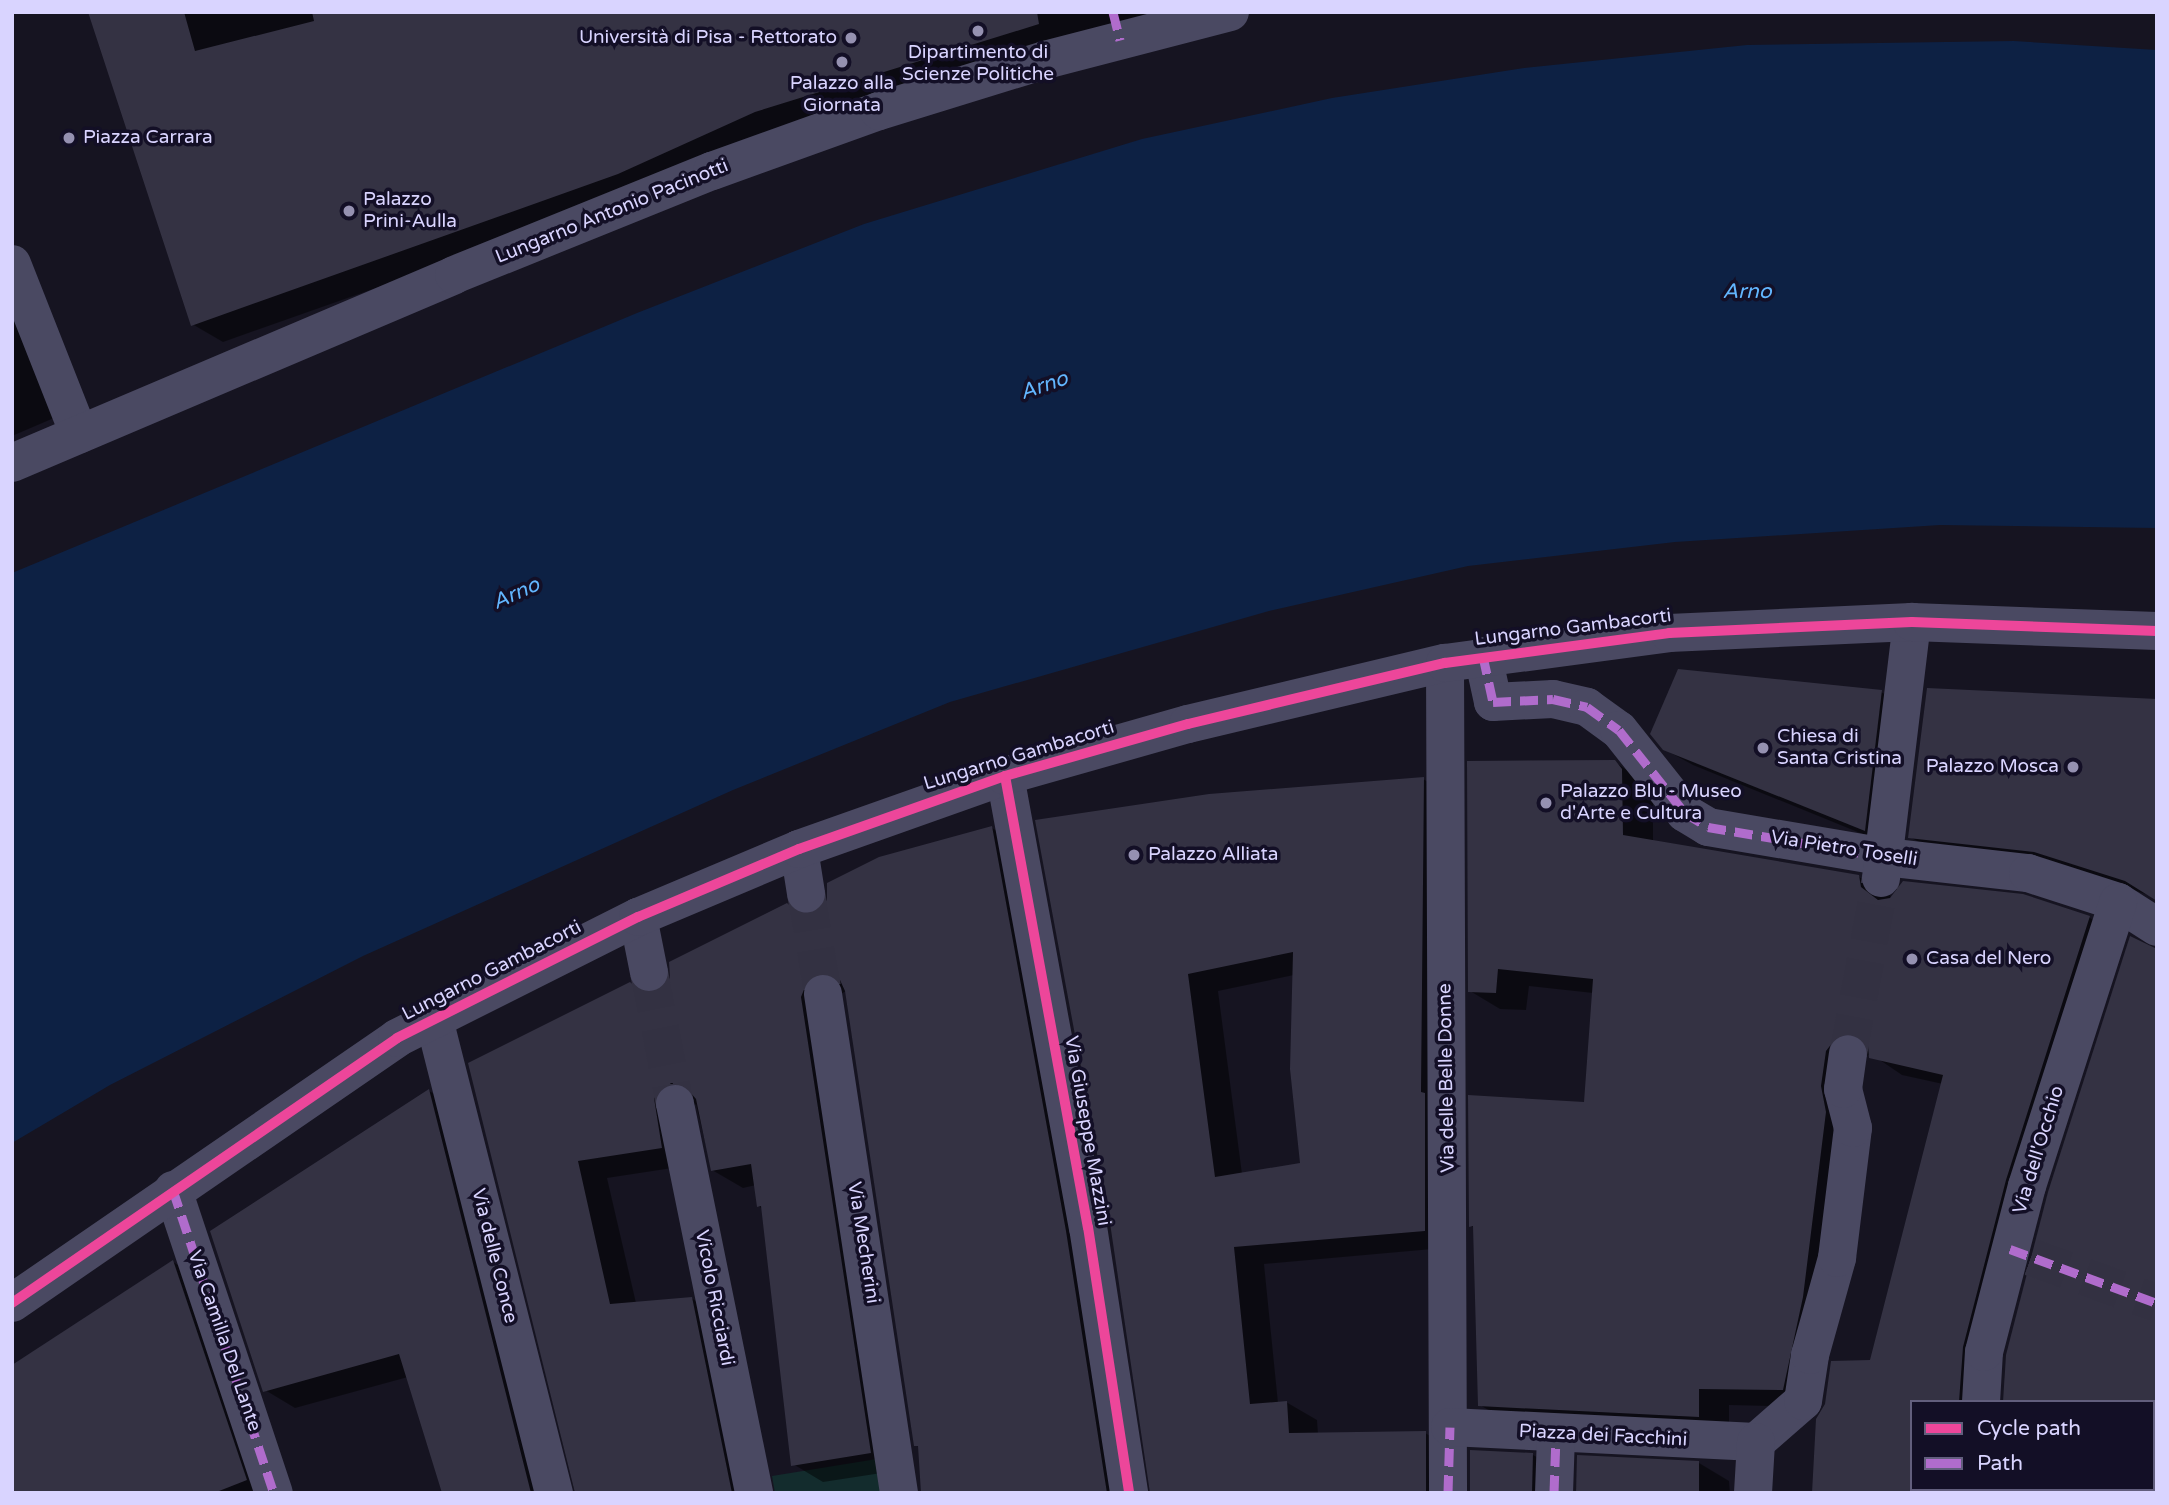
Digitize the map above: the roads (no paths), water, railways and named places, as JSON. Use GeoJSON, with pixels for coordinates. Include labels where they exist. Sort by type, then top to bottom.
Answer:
{"type":"FeatureCollection","features":[{"type":"Feature","properties":{"kind":"street","name":"Lungarno Antonio Pacinotti"},"geometry":{"type":"LineString","coordinates":[[12,463],[454,275],[712,172],[1116,26],[1230,12]]}},
{"type":"Feature","properties":{"kind":"street"},"geometry":{"type":"LineString","coordinates":[[12,264],[79,434]]}},
{"type":"Feature","properties":{"kind":"street"},"geometry":{"type":"LineString","coordinates":[[1883,867],[1912,622]]}},
{"type":"Feature","properties":{"kind":"street","name":"Lungarno Gambacorti"},"geometry":{"type":"LineString","coordinates":[[12,1303],[397,1038],[638,917],[799,849],[1005,776],[1188,724],[1483,656],[1669,633],[1912,622],[2157,631]]}},
{"type":"Feature","properties":{"kind":"street","name":"Via Pietro Toselli"},"geometry":{"type":"LineString","coordinates":[[1483,656],[1493,702],[1553,699],[1587,707],[1619,730],[1685,813],[1708,827],[1883,867],[2028,873],[2118,902],[2157,927]]}},
{"type":"Feature","properties":{"kind":"street","name":"Via delle Belle Donne"},"geometry":{"type":"LineString","coordinates":[[1445,663],[1450,1427],[1448,1493]]}},
{"type":"Feature","properties":{"kind":"street","name":"Via Giuseppe Mazzini"},"geometry":{"type":"LineString","coordinates":[[1005,776],[1087,1227],[1129,1493]]}},
{"type":"Feature","properties":{"kind":"street"},"geometry":{"type":"LineString","coordinates":[[799,849],[806,893]]}},
{"type":"Feature","properties":{"kind":"street","name":"Via dell'Occhio"},"geometry":{"type":"LineString","coordinates":[[1981,1400],[1984,1352],[2020,1253],[2118,902]]}},
{"type":"Feature","properties":{"kind":"street"},"geometry":{"type":"LineString","coordinates":[[638,917],[649,972]]}},
{"type":"Feature","properties":{"kind":"street","name":"Via Mecherini"},"geometry":{"type":"LineString","coordinates":[[823,994],[899,1493]]}},
{"type":"Feature","properties":{"kind":"street","name":"Via delle Conce"},"geometry":{"type":"LineString","coordinates":[[434,1019],[554,1493]]}},
{"type":"Feature","properties":{"kind":"street"},"geometry":{"type":"LineString","coordinates":[[1753,1493],[1756,1442],[1803,1401],[1837,1258],[1853,1128],[1843,1089],[1847,1054]]}},
{"type":"Feature","properties":{"kind":"street","name":"Vicolo Ricciardi"},"geometry":{"type":"LineString","coordinates":[[675,1104],[754,1493]]}},
{"type":"Feature","properties":{"kind":"street","name":"Via Camilla Del Lante"},"geometry":{"type":"LineString","coordinates":[[173,1190],[274,1493]]}},
{"type":"Feature","properties":{"kind":"street","name":"Piazza dei Facchini"},"geometry":{"type":"LineString","coordinates":[[1450,1427],[1556,1435],[1756,1442]]}},
{"type":"Feature","properties":{"kind":"street"},"geometry":{"type":"LineString","coordinates":[[1554,1493],[1556,1435]]}},
{"type":"Feature","properties":{"kind":"water","name":"Arno"},"geometry":{"type":"Polygon","coordinates":[[[2014,41],[2157,50],[2157,528],[1940,525],[1675,542],[1468,566],[1269,611],[950,702],[733,790],[363,956],[110,1085],[12,1143],[12,573],[637,313],[864,224],[1142,139],[1332,98],[1524,68],[1747,45],[2014,41]]]}},
{"type":"Feature","properties":{"kind":"tunnel"},"geometry":{"type":"LineString","coordinates":[[1848,1054],[1881,878]]}},
{"type":"Feature","properties":{"kind":"tunnel"},"geometry":{"type":"LineString","coordinates":[[806,893],[823,994]]}},
{"type":"Feature","properties":{"kind":"tunnel"},"geometry":{"type":"LineString","coordinates":[[649,972],[675,1104]]}},
{"type":"Feature","properties":{"kind":"tunnel"},"geometry":{"type":"LineString","coordinates":[[2031,1257],[2157,1303]]}},
{"type":"Feature","properties":{"kind":"place","name":"Dipartimento di Scienze Politiche"},"geometry":{"type":"Point","coordinates":[978,31]}},
{"type":"Feature","properties":{"kind":"place","name":"Università di Pisa - Rettorato"},"geometry":{"type":"Point","coordinates":[851,38]}},
{"type":"Feature","properties":{"kind":"place","name":"Palazzo alla Giornata"},"geometry":{"type":"Point","coordinates":[842,62]}},
{"type":"Feature","properties":{"kind":"place","name":"Piazza Carrara"},"geometry":{"type":"Point","coordinates":[69,138]}},
{"type":"Feature","properties":{"kind":"place","name":"Palazzo Prini-Aulla"},"geometry":{"type":"Point","coordinates":[349,211]}},
{"type":"Feature","properties":{"kind":"place","name":"Chiesa di Santa Cristina"},"geometry":{"type":"Point","coordinates":[1763,748]}},
{"type":"Feature","properties":{"kind":"place","name":"Palazzo Mosca"},"geometry":{"type":"Point","coordinates":[2073,767]}},
{"type":"Feature","properties":{"kind":"place","name":"Palazzo Blu - Museo d'Arte e Cultura"},"geometry":{"type":"Point","coordinates":[1546,803]}},
{"type":"Feature","properties":{"kind":"place","name":"Palazzo Alliata"},"geometry":{"type":"Point","coordinates":[1134,855]}},
{"type":"Feature","properties":{"kind":"place","name":"Casa del Nero"},"geometry":{"type":"Point","coordinates":[1912,959]}}]}
